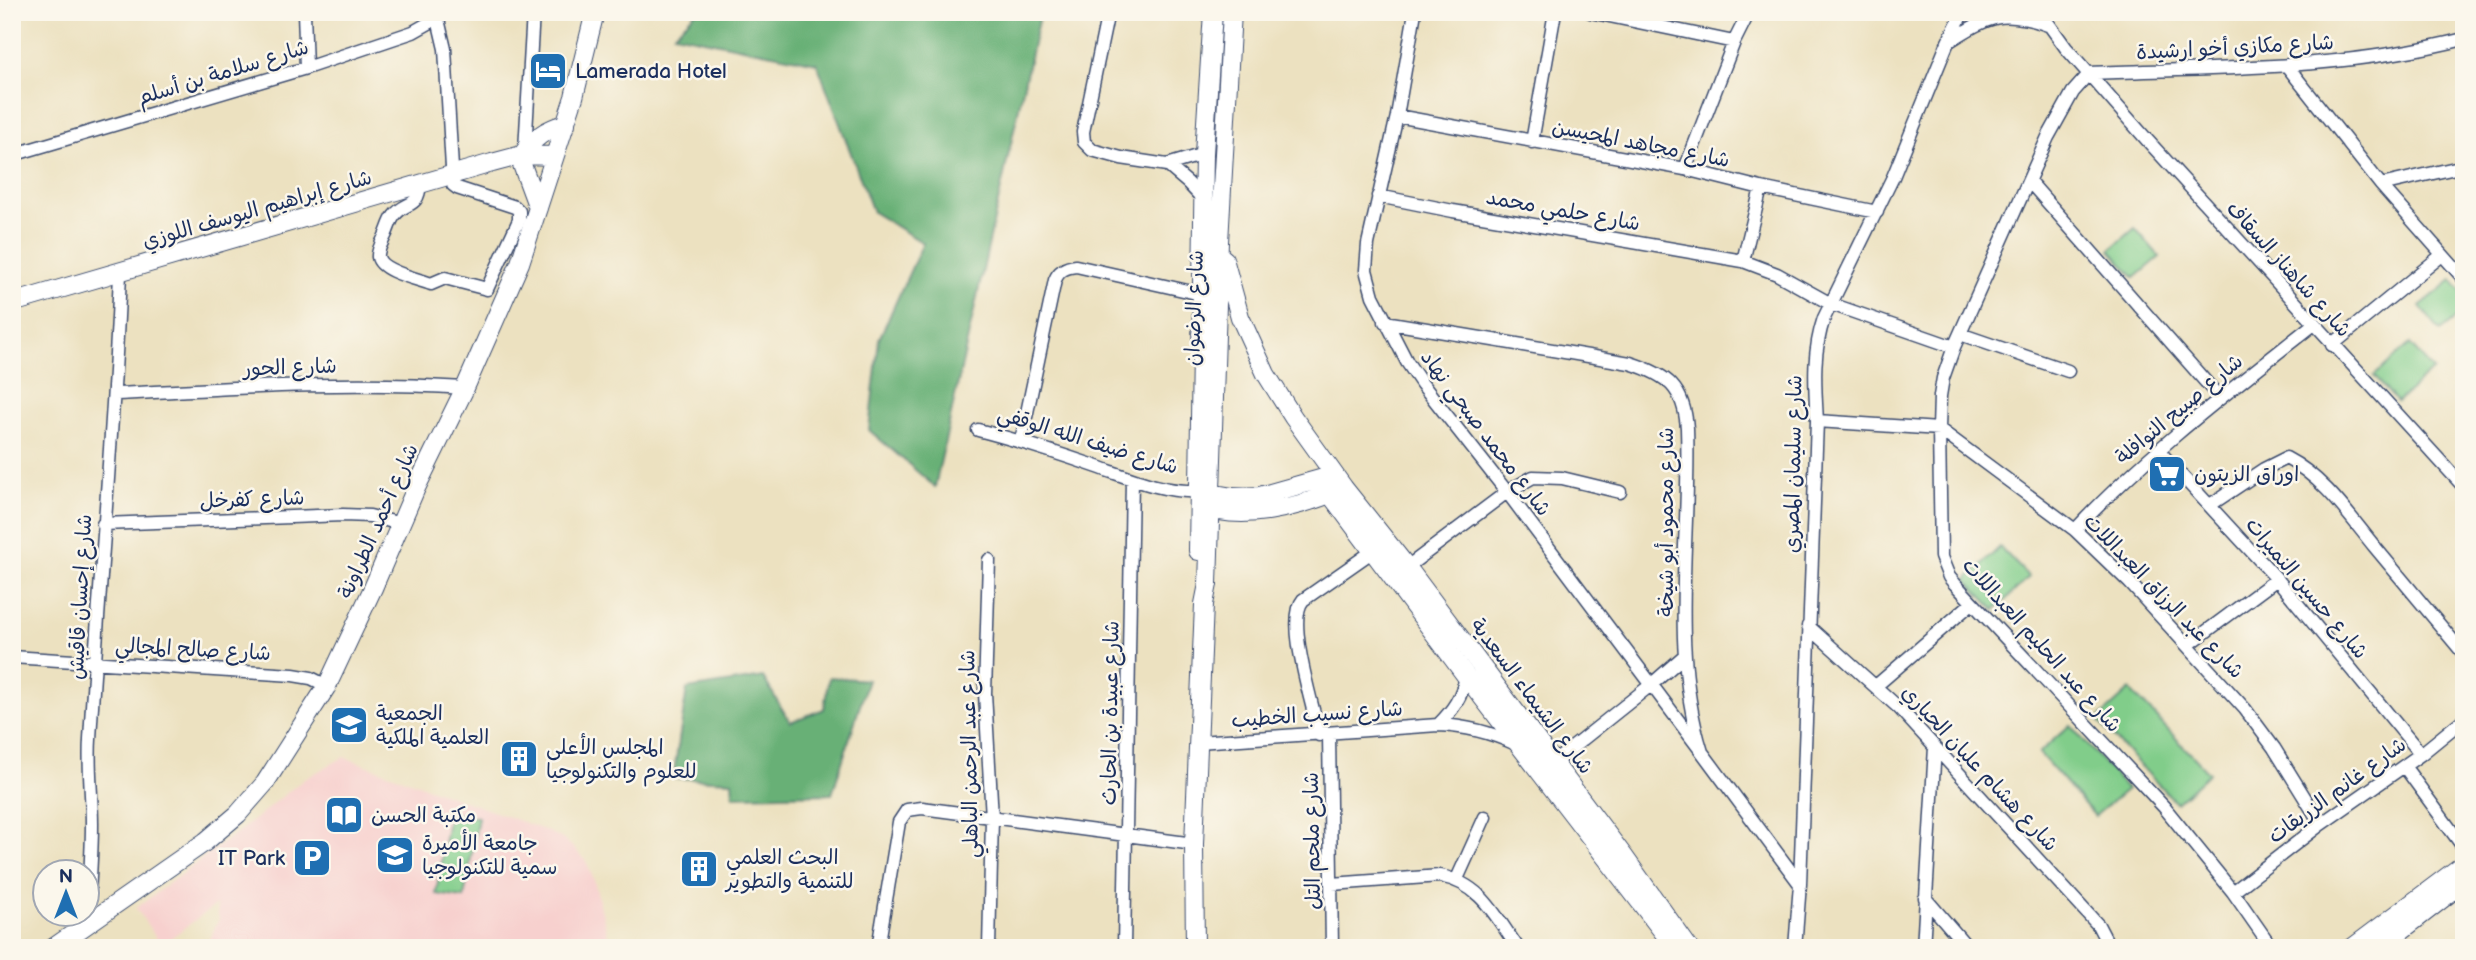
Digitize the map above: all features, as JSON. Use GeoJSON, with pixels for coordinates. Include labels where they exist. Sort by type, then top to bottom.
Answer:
{"type":"FeatureCollection","features":[{"type":"Feature","properties":{"kind":"street"},"geometry":{"type":"LineString","coordinates":[[304,12],[306,68]]}},
{"type":"Feature","properties":{"kind":"street"},"geometry":{"type":"LineString","coordinates":[[533,12],[520,156],[538,208]]}},
{"type":"Feature","properties":{"kind":"street","name":"شارع أحمد الطراونة"},"geometry":{"type":"LineString","coordinates":[[102,914],[205,842],[238,814],[265,783],[327,686],[520,263],[566,124],[595,12]]}},
{"type":"Feature","properties":{"kind":"street"},"geometry":{"type":"LineString","coordinates":[[1108,12],[1083,132],[1084,142],[1092,150],[1121,158],[1167,165],[1203,154]]}},
{"type":"Feature","properties":{"kind":"street","name":"شارع محمد صبحي نهاد"},"geometry":{"type":"LineString","coordinates":[[1415,12],[1397,116],[1368,244],[1366,270],[1373,296],[1385,322],[1422,384],[1507,492],[1702,752]]}},
{"type":"Feature","properties":{"kind":"street"},"geometry":{"type":"LineString","coordinates":[[1532,142],[1555,12]]}},
{"type":"Feature","properties":{"kind":"street"},"geometry":{"type":"LineString","coordinates":[[1590,12],[1734,42]]}},
{"type":"Feature","properties":{"kind":"street"},"geometry":{"type":"LineString","coordinates":[[1685,169],[1734,42],[1749,12]]}},
{"type":"Feature","properties":{"kind":"street","name":"شارع سليمان المصري"},"geometry":{"type":"LineString","coordinates":[[1795,948],[1800,884],[1817,421],[1817,338],[1894,177],[1948,42],[1963,12]]}},
{"type":"Feature","properties":{"kind":"street"},"geometry":{"type":"LineString","coordinates":[[2035,12],[2090,73]]}},
{"type":"Feature","properties":{"kind":"street"},"geometry":{"type":"LineString","coordinates":[[2040,12],[2048,25]]}},
{"type":"Feature","properties":{"kind":"street"},"geometry":{"type":"LineString","coordinates":[[420,184],[416,201],[394,215],[379,249],[378,258],[389,270],[431,284],[445,278],[486,290],[519,220],[519,211],[515,207],[455,187],[452,175],[445,49],[437,14]]}},
{"type":"Feature","properties":{"kind":"street","name":"شارع سلامة بن أسلم"},"geometry":{"type":"LineString","coordinates":[[12,155],[306,68],[422,29],[437,14]]}},
{"type":"Feature","properties":{"kind":"street"},"geometry":{"type":"LineString","coordinates":[[1948,42],[1993,18],[2012,14],[2048,25]]}},
{"type":"Feature","properties":{"kind":"street"},"geometry":{"type":"LineString","coordinates":[[1021,441],[1055,280],[1060,271],[1076,266],[1201,294],[1203,154],[1212,20],[1231,21]]}},
{"type":"Feature","properties":{"kind":"street","name":"شارع الرضوان"},"geometry":{"type":"LineString","coordinates":[[1200,498],[1219,242],[1231,21]]}},
{"type":"Feature","properties":{"kind":"street","name":"شارع مكازي أخو ارشيدة"},"geometry":{"type":"LineString","coordinates":[[2090,73],[2287,66],[2391,55],[2464,39]]}},
{"type":"Feature","properties":{"kind":"street"},"geometry":{"type":"LineString","coordinates":[[2287,66],[2381,185],[2464,279]]}},
{"type":"Feature","properties":{"kind":"street","name":"شارع عبد الحليم العبداللات"},"geometry":{"type":"LineString","coordinates":[[2090,73],[2073,92],[2048,137],[1954,347],[1941,386],[1938,429],[1941,557],[1949,577],[1972,603],[2164,807],[2233,892],[2272,948]]}},
{"type":"Feature","properties":{"kind":"street","name":"شارع شاهناز السقاف"},"geometry":{"type":"LineString","coordinates":[[2090,73],[2332,345],[2462,484]]}},
{"type":"Feature","properties":{"kind":"street","name":"شارع مجاهد المحيسن"},"geometry":{"type":"LineString","coordinates":[[1397,116],[1685,169],[1760,188],[1877,212]]}},
{"type":"Feature","properties":{"kind":"street"},"geometry":{"type":"LineString","coordinates":[[520,156],[545,131],[566,124]]}},
{"type":"Feature","properties":{"kind":"street","name":"شارع إبراهيم اليوسف اللوزي"},"geometry":{"type":"LineString","coordinates":[[12,303],[520,156],[552,161]]}},
{"type":"Feature","properties":{"kind":"street"},"geometry":{"type":"LineString","coordinates":[[1167,165],[1203,199]]}},
{"type":"Feature","properties":{"kind":"street"},"geometry":{"type":"LineString","coordinates":[[2381,185],[2464,166]]}},
{"type":"Feature","properties":{"kind":"street"},"geometry":{"type":"LineString","coordinates":[[2029,181],[2220,398]]}},
{"type":"Feature","properties":{"kind":"street"},"geometry":{"type":"LineString","coordinates":[[1743,261],[1760,188]]}},
{"type":"Feature","properties":{"kind":"street","name":"شارع حلمي محمد"},"geometry":{"type":"LineString","coordinates":[[1378,196],[1743,261],[1777,274],[1831,304],[1954,347]]}},
{"type":"Feature","properties":{"kind":"street"},"geometry":{"type":"LineString","coordinates":[[1219,242],[1240,317],[1266,374],[1333,484]]}},
{"type":"Feature","properties":{"kind":"street"},"geometry":{"type":"LineString","coordinates":[[2332,345],[2442,255]]}},
{"type":"Feature","properties":{"kind":"street","name":"شارع إحسان قاقيش"},"geometry":{"type":"LineString","coordinates":[[90,858],[90,740],[103,524],[116,394],[120,273]]}},
{"type":"Feature","properties":{"kind":"street","name":"شارع الرضوان"},"geometry":{"type":"LineString","coordinates":[[1195,948],[1194,844],[1204,604],[1199,585],[1201,294]]}},
{"type":"Feature","properties":{"kind":"street","name":"شارع محمود أبو شيخة"},"geometry":{"type":"LineString","coordinates":[[1385,322],[1630,363],[1661,376],[1675,388],[1685,409],[1688,447],[1684,656],[1691,713],[1702,752],[1800,884]]}},
{"type":"Feature","properties":{"kind":"street","name":"شارع صبيح النوافلة"},"geometry":{"type":"LineString","coordinates":[[2075,530],[2125,479],[2220,398],[2314,324]]}},
{"type":"Feature","properties":{"kind":"street"},"geometry":{"type":"LineString","coordinates":[[1960,334],[2068,371]]}},
{"type":"Feature","properties":{"kind":"street","name":"شارع الحور"},"geometry":{"type":"LineString","coordinates":[[116,394],[292,385],[403,384],[465,388]]}},
{"type":"Feature","properties":{"kind":"street"},"geometry":{"type":"LineString","coordinates":[[1817,421],[1938,429]]}},
{"type":"Feature","properties":{"kind":"street","name":"شارع عبد الرزاق العبداللات"},"geometry":{"type":"LineString","coordinates":[[1938,429],[2075,530],[2129,582],[2245,709],[2274,748],[2321,824]]}},
{"type":"Feature","properties":{"kind":"street","name":"شارع ضيف الله الوقفي"},"geometry":{"type":"LineString","coordinates":[[978,430],[1021,441],[1246,514],[1273,501],[1333,484]]}},
{"type":"Feature","properties":{"kind":"street","name":"شارع حسين النميرات"},"geometry":{"type":"LineString","coordinates":[[2159,451],[2277,579],[2421,754]]}},
{"type":"Feature","properties":{"kind":"street"},"geometry":{"type":"LineString","coordinates":[[2210,505],[2264,469],[2286,458],[2295,463],[2308,471],[2333,496],[2464,654]]}},
{"type":"Feature","properties":{"kind":"street"},"geometry":{"type":"LineString","coordinates":[[1407,567],[1523,481],[1542,476],[1562,478],[1620,492]]}},
{"type":"Feature","properties":{"kind":"street","name":"شارع عبيدة بن الحارث"},"geometry":{"type":"LineString","coordinates":[[1124,948],[1132,479]]}},
{"type":"Feature","properties":{"kind":"street","name":"شارع الشيماء السعدية"},"geometry":{"type":"LineString","coordinates":[[1333,484],[1373,551],[1466,676],[1678,945]]}},
{"type":"Feature","properties":{"kind":"street","name":"شارع الشيماء السعدية"},"geometry":{"type":"LineString","coordinates":[[1333,484],[1407,567],[1625,858],[1678,945]]}},
{"type":"Feature","properties":{"kind":"street","name":"شارع كفرخل"},"geometry":{"type":"LineString","coordinates":[[103,524],[343,515],[370,516],[401,524]]}},
{"type":"Feature","properties":{"kind":"street","name":"شارع ملحم التل"},"geometry":{"type":"LineString","coordinates":[[1332,948],[1332,884],[1324,735],[1300,661],[1298,609],[1303,600],[1373,551]]}},
{"type":"Feature","properties":{"kind":"street","name":"شارع عبد الرحمن الباهلي"},"geometry":{"type":"LineString","coordinates":[[989,560],[985,693],[992,818],[989,948]]}},
{"type":"Feature","properties":{"kind":"street"},"geometry":{"type":"LineString","coordinates":[[2188,645],[2277,579]]}},
{"type":"Feature","properties":{"kind":"street"},"geometry":{"type":"LineString","coordinates":[[1877,685],[1972,603]]}},
{"type":"Feature","properties":{"kind":"street","name":"شارع هشام عليان الحياري"},"geometry":{"type":"LineString","coordinates":[[1808,626],[1877,685],[2098,925],[2110,948]]}},
{"type":"Feature","properties":{"kind":"street"},"geometry":{"type":"LineString","coordinates":[[1553,763],[1684,656]]}},
{"type":"Feature","properties":{"kind":"street","name":"شارع صالح المجالي"},"geometry":{"type":"LineString","coordinates":[[12,657],[293,674],[311,678],[327,686]]}},
{"type":"Feature","properties":{"kind":"street"},"geometry":{"type":"LineString","coordinates":[[1438,725],[1460,697],[1466,676]]}},
{"type":"Feature","properties":{"kind":"street","name":"شارع غانم الزريقات"},"geometry":{"type":"LineString","coordinates":[[2233,892],[2321,824],[2421,754],[2464,719]]}},
{"type":"Feature","properties":{"kind":"street","name":"شارع نسيب الخطيب"},"geometry":{"type":"LineString","coordinates":[[1198,742],[1438,725],[1493,733],[1519,745]]}},
{"type":"Feature","properties":{"kind":"street"},"geometry":{"type":"LineString","coordinates":[[1923,948],[1935,747]]}},
{"type":"Feature","properties":{"kind":"street"},"geometry":{"type":"LineString","coordinates":[[2404,766],[2464,848]]}},
{"type":"Feature","properties":{"kind":"street"},"geometry":{"type":"LineString","coordinates":[[877,948],[887,881],[902,814],[907,810],[922,808],[1194,844]]}},
{"type":"Feature","properties":{"kind":"street"},"geometry":{"type":"LineString","coordinates":[[1457,879],[1485,817]]}},
{"type":"Feature","properties":{"kind":"street"},"geometry":{"type":"LineString","coordinates":[[2352,948],[2464,864]]}},
{"type":"Feature","properties":{"kind":"street"},"geometry":{"type":"LineString","coordinates":[[1332,884],[1440,876],[1457,879],[1481,896],[1518,948]]}},
{"type":"Feature","properties":{"kind":"street"},"geometry":{"type":"LineString","coordinates":[[2379,948],[2464,882]]}},
{"type":"Feature","properties":{"kind":"street"},"geometry":{"type":"LineString","coordinates":[[1925,898],[1968,948]]}},
{"type":"Feature","properties":{"kind":"street","name":"شارع أحمد الطراونة"},"geometry":{"type":"LineString","coordinates":[[53,948],[81,928]]}},
{"type":"Feature","properties":{"kind":"shaded area","name":"جامعة الأميرة سمية للتكنولوجيا"},"geometry":{"type":"Polygon","coordinates":[[[344,757],[547,831],[566,841],[585,859],[594,880],[611,948],[206,948],[219,919],[216,905],[161,945],[136,908],[304,779],[344,757]]]}},
{"type":"Feature","properties":{"kind":"green space"},"geometry":{"type":"Polygon","coordinates":[[[696,12],[855,12],[878,17],[888,12],[1040,12],[935,487],[869,430],[879,339],[923,243],[873,212],[817,63],[674,34],[696,12]]]}},
{"type":"Feature","properties":{"kind":"green space"},"geometry":{"type":"Polygon","coordinates":[[[2135,228],[2160,257],[2135,278],[2110,250],[2135,228]]]}},
{"type":"Feature","properties":{"kind":"green space"},"geometry":{"type":"Polygon","coordinates":[[[2452,280],[2464,295],[2464,312],[2440,331],[2420,306],[2452,280]]]}},
{"type":"Feature","properties":{"kind":"green space"},"geometry":{"type":"Polygon","coordinates":[[[2410,344],[2433,370],[2397,402],[2374,376],[2410,344]]]}},
{"type":"Feature","properties":{"kind":"green space"},"geometry":{"type":"Polygon","coordinates":[[[2000,547],[2029,577],[1995,610],[1966,580],[2000,547]]]}},
{"type":"Feature","properties":{"kind":"green space"},"geometry":{"type":"Polygon","coordinates":[[[763,677],[790,722],[824,709],[829,677],[868,680],[832,794],[733,796],[732,781],[673,778],[687,689],[763,677]]]}},
{"type":"Feature","properties":{"kind":"green space"},"geometry":{"type":"Polygon","coordinates":[[[2130,690],[2209,773],[2176,803],[2097,720],[2130,690]]]}},
{"type":"Feature","properties":{"kind":"green space"},"geometry":{"type":"Polygon","coordinates":[[[2070,725],[2127,789],[2095,816],[2039,753],[2070,725]]]}},
{"type":"Feature","properties":{"kind":"green space"},"geometry":{"type":"Polygon","coordinates":[[[449,813],[478,817],[464,898],[436,894],[449,813]]]}},
{"type":"Feature","properties":{"kind":"place","name":"Lamerada Hotel"},"geometry":{"type":"Point","coordinates":[548,71]}},
{"type":"Feature","properties":{"kind":"place","name":"اوراق الزيتون"},"geometry":{"type":"Point","coordinates":[2167,474]}},
{"type":"Feature","properties":{"kind":"place","name":"الجمعية العلمية الملكية"},"geometry":{"type":"Point","coordinates":[349,725]}},
{"type":"Feature","properties":{"kind":"place","name":"المجلس الأعلى للعلوم والتكنولوجيا"},"geometry":{"type":"Point","coordinates":[519,759]}},
{"type":"Feature","properties":{"kind":"place","name":"مكتبة الحسن"},"geometry":{"type":"Point","coordinates":[344,815]}},
{"type":"Feature","properties":{"kind":"place","name":"جامعة الأميرة سمية للتكنولوجيا"},"geometry":{"type":"Point","coordinates":[395,855]}},
{"type":"Feature","properties":{"kind":"place","name":"IT Park"},"geometry":{"type":"Point","coordinates":[312,858]}},
{"type":"Feature","properties":{"kind":"place","name":"البحث العلمي للتنمية والتطوير"},"geometry":{"type":"Point","coordinates":[699,869]}}]}
